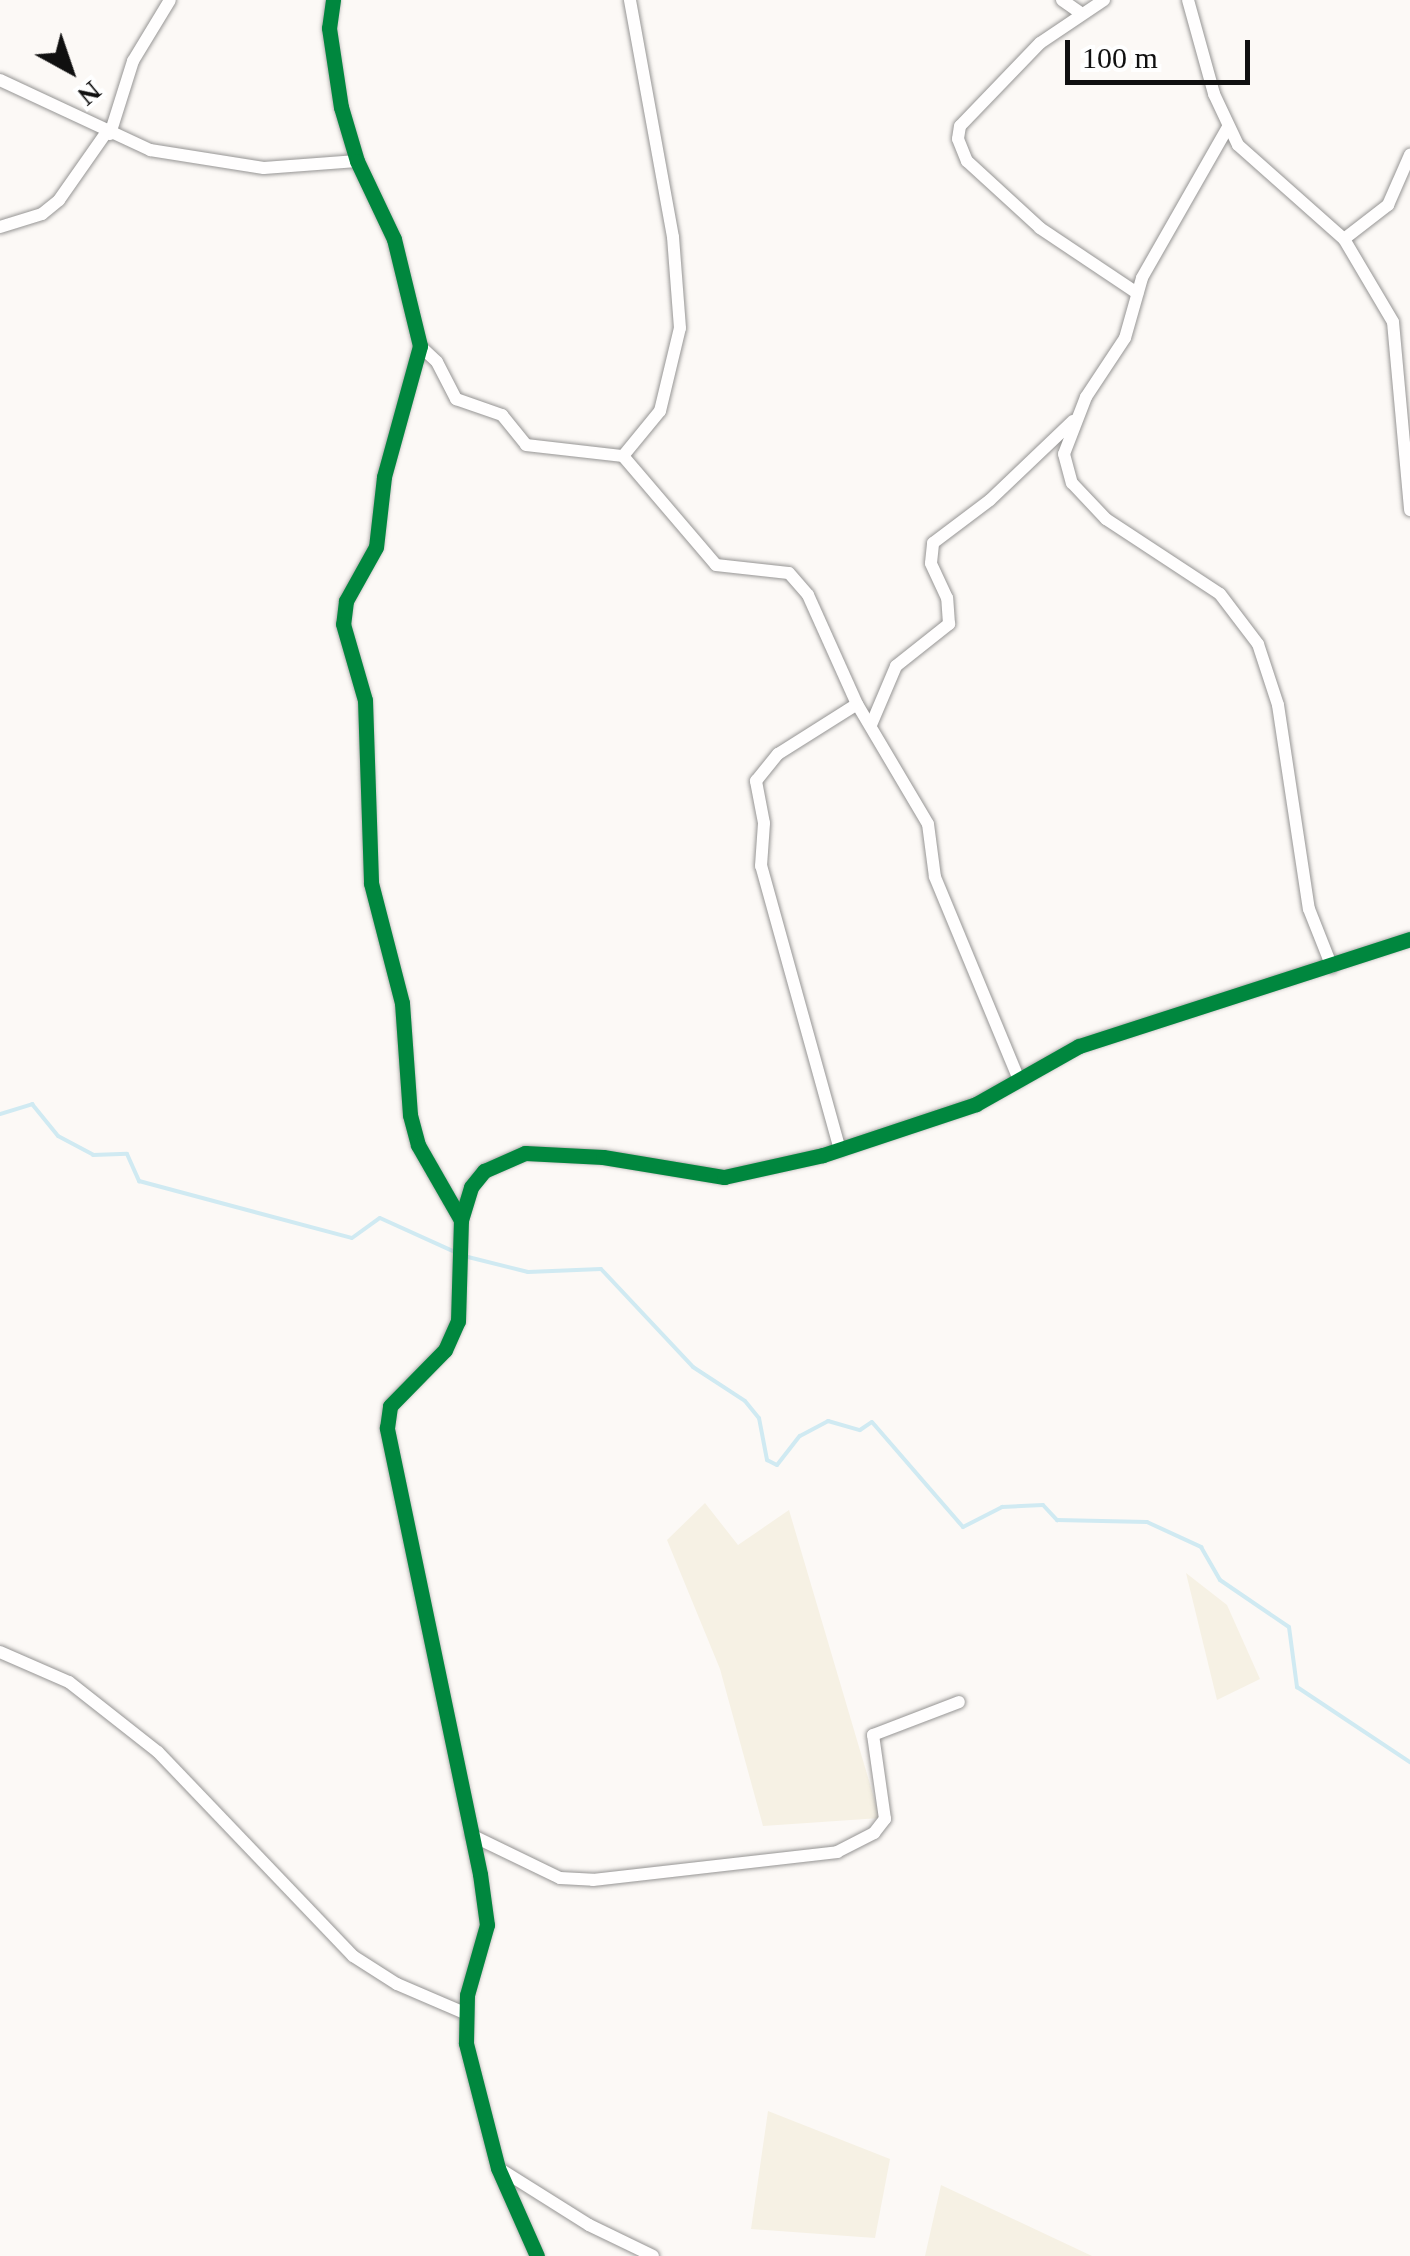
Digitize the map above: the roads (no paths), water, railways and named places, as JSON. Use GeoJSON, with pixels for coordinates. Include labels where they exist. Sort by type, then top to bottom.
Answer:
{"type":"FeatureCollection","features":[{"type":"Feature","properties":{"kind":"street"},"geometry":{"type":"LineString","coordinates":[[0,226],[42,214],[59,200],[108,134],[134,62],[170,0]]}},
{"type":"Feature","properties":{"kind":"street"},"geometry":{"type":"LineString","coordinates":[[333,0],[332,48],[356,161],[394,239],[420,346],[384,477],[376,547],[342,613],[365,700],[372,883],[402,1003],[410,1115],[418,1146],[461,1220]]}},
{"type":"Feature","properties":{"kind":"street"},"geometry":{"type":"LineString","coordinates":[[623,456],[660,410],[680,328],[672,237],[630,0]]}},
{"type":"Feature","properties":{"kind":"street"},"geometry":{"type":"LineString","coordinates":[[1062,0],[1082,14]]}},
{"type":"Feature","properties":{"kind":"street"},"geometry":{"type":"LineString","coordinates":[[1104,0],[1040,43],[960,126],[958,139],[967,161],[1040,228],[1136,292]]}},
{"type":"Feature","properties":{"kind":"street"},"geometry":{"type":"LineString","coordinates":[[1188,0],[1228,127],[1238,145],[1344,239],[1393,322],[1410,510]]}},
{"type":"Feature","properties":{"kind":"street"},"geometry":{"type":"LineString","coordinates":[[0,80],[108,134],[150,150],[264,168],[356,161]]}},
{"type":"Feature","properties":{"kind":"street"},"geometry":{"type":"LineString","coordinates":[[1228,127],[1136,292],[1125,338],[1078,416],[1064,454],[1072,483],[1106,519],[1220,594],[1258,644],[1278,706],[1308,909],[1332,967]]}},
{"type":"Feature","properties":{"kind":"street"},"geometry":{"type":"LineString","coordinates":[[1344,239],[1388,204],[1410,155]]}},
{"type":"Feature","properties":{"kind":"street"},"geometry":{"type":"LineString","coordinates":[[420,346],[438,362],[456,399],[502,415],[526,445],[623,456],[716,565],[789,572],[808,595],[857,704],[928,824],[935,877],[1020,1080]]}},
{"type":"Feature","properties":{"kind":"street"},"geometry":{"type":"LineString","coordinates":[[871,725],[896,666],[949,624],[947,598],[931,562],[933,543],[990,500],[1078,416]]}},
{"type":"Feature","properties":{"kind":"street"},"geometry":{"type":"LineString","coordinates":[[840,1150],[761,866],[764,823],[756,781],[778,754],[857,704]]}},
{"type":"Feature","properties":{"kind":"street"},"geometry":{"type":"LineString","coordinates":[[537,2256],[498,2168],[477,2104],[466,2014],[486,1925],[387,1428],[390,1406],[445,1350],[458,1321],[461,1220],[471,1187],[484,1171],[525,1154],[724,1176],[840,1150],[976,1104],[1079,1046],[1410,939]]}},
{"type":"Feature","properties":{"kind":"street"},"geometry":{"type":"LineString","coordinates":[[0,1652],[69,1682],[147,1742],[354,1956],[397,1984],[466,2014]]}},
{"type":"Feature","properties":{"kind":"street"},"geometry":{"type":"LineString","coordinates":[[471,1835],[560,1878],[763,1864],[837,1852],[874,1833],[884,1818],[873,1735],[959,1702]]}},
{"type":"Feature","properties":{"kind":"street"},"geometry":{"type":"LineString","coordinates":[[498,2168],[589,2226],[652,2256]]}},
{"type":"Feature","properties":{"kind":"waterway"},"geometry":{"type":"LineString","coordinates":[[0,1114],[32,1104],[58,1136],[93,1155],[127,1154],[139,1181],[352,1238],[380,1218],[455,1252]]}},
{"type":"Feature","properties":{"kind":"waterway"},"geometry":{"type":"LineString","coordinates":[[464,1256],[528,1272],[601,1269],[693,1367],[745,1401],[759,1418],[767,1460],[777,1465],[800,1436],[828,1421],[860,1430],[872,1422],[963,1527],[1002,1507],[1043,1505],[1057,1520],[1147,1522],[1201,1547],[1220,1580],[1289,1627],[1297,1687],[1410,1762]]}}]}
